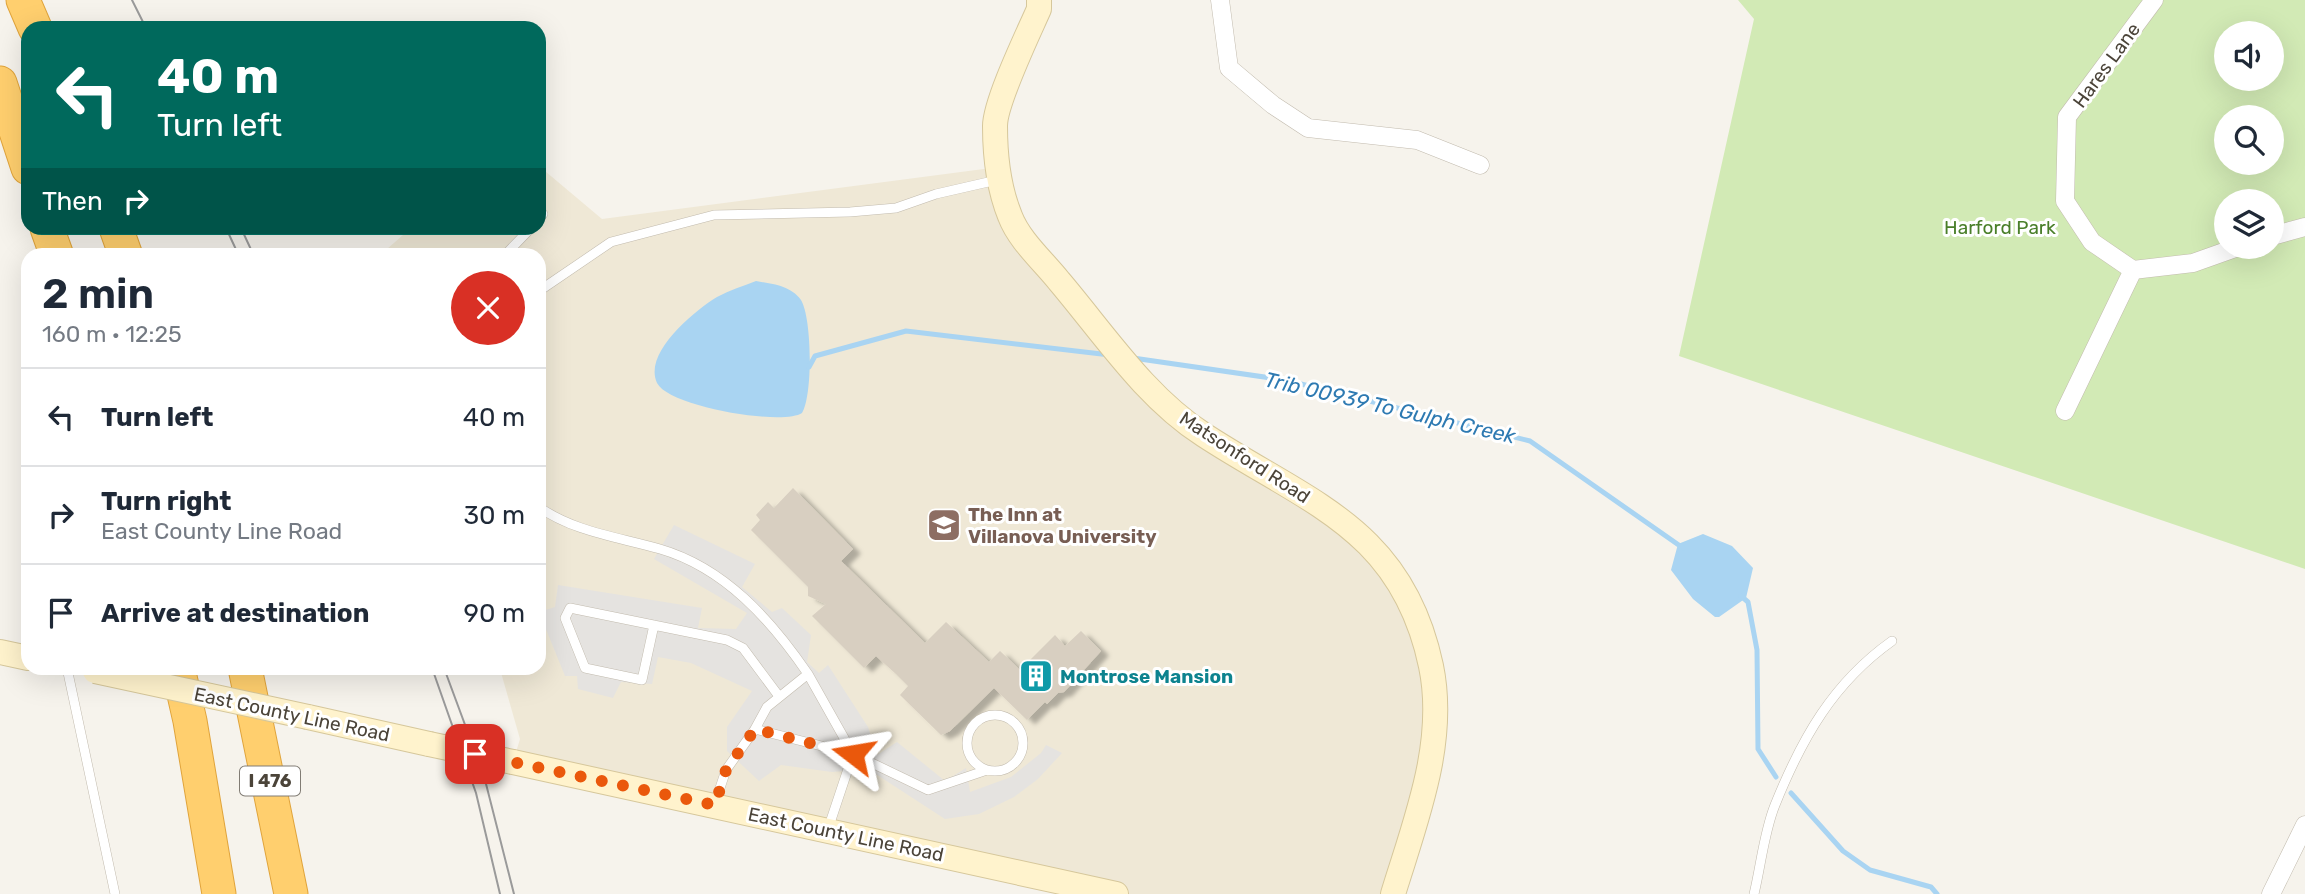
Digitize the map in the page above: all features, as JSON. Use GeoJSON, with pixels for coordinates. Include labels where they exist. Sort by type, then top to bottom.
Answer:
{"type":"FeatureCollection","features":[{"type":"Feature","properties":{"kind":"highway"},"geometry":{"type":"LineString","coordinates":[[23,0],[32,21]]}},
{"type":"Feature","properties":{"kind":"highway"},"geometry":{"type":"LineString","coordinates":[[0,83],[21,147]]}},
{"type":"Feature","properties":{"kind":"highway"},"geometry":{"type":"LineString","coordinates":[[180,675],[190,721],[219,894]]}},
{"type":"Feature","properties":{"kind":"highway","name":"I 476"},"geometry":{"type":"LineString","coordinates":[[246,675],[290,894]]}},
{"type":"Feature","properties":{"kind":"main road","name":"Matsonford Road"},"geometry":{"type":"LineString","coordinates":[[1039,0],[1039,9],[995,123],[999,180],[1010,219],[1157,397],[1202,434],[1332,512],[1365,538],[1390,566],[1408,596],[1431,665],[1435,696],[1427,780],[1393,894]]}},
{"type":"Feature","properties":{"kind":"main road"},"geometry":{"type":"LineString","coordinates":[[0,652],[21,656]]}},
{"type":"Feature","properties":{"kind":"main road","name":"East County Line Road"},"geometry":{"type":"LineString","coordinates":[[112,675],[828,829],[1116,894]]}},
{"type":"Feature","properties":{"kind":"street"},"geometry":{"type":"LineString","coordinates":[[1220,0],[1229,68],[1273,105],[1308,128],[1417,140],[1480,165]]}},
{"type":"Feature","properties":{"kind":"street","name":"Hares Lane"},"geometry":{"type":"LineString","coordinates":[[2133,270],[2092,242],[2065,201],[2067,117],[2154,0]]}},
{"type":"Feature","properties":{"kind":"street"},"geometry":{"type":"LineString","coordinates":[[2284,233],[2305,227]]}},
{"type":"Feature","properties":{"kind":"street"},"geometry":{"type":"LineString","coordinates":[[2065,411],[2133,270],[2193,262],[2214,255]]}},
{"type":"Feature","properties":{"kind":"street"},"geometry":{"type":"LineString","coordinates":[[2271,894],[2305,825]]}},
{"type":"Feature","properties":{"kind":"lane"},"geometry":{"type":"LineString","coordinates":[[546,286],[611,242],[713,215],[850,212],[896,208],[936,194],[999,180]]}},
{"type":"Feature","properties":{"kind":"lane"},"geometry":{"type":"LineString","coordinates":[[512,248],[524,235]]}},
{"type":"Feature","properties":{"kind":"lane"},"geometry":{"type":"LineString","coordinates":[[546,511],[560,520],[662,550],[715,573],[750,603],[785,640],[808,674],[853,754],[828,829]]}},
{"type":"Feature","properties":{"kind":"lane"},"geometry":{"type":"LineString","coordinates":[[654,625],[642,680],[585,668],[565,618],[570,608],[654,625],[727,640],[743,648],[778,695]]}},
{"type":"Feature","properties":{"kind":"lane"},"geometry":{"type":"LineString","coordinates":[[1754,894],[1774,806],[1824,706],[1861,662],[1892,640]]}},
{"type":"Feature","properties":{"kind":"lane"},"geometry":{"type":"LineString","coordinates":[[715,805],[726,770],[755,729],[766,706],[808,674]]}},
{"type":"Feature","properties":{"kind":"lane"},"geometry":{"type":"LineString","coordinates":[[68,675],[115,894]]}},
{"type":"Feature","properties":{"kind":"lane"},"geometry":{"type":"LineString","coordinates":[[755,729],[853,754],[928,790],[987,770],[996,771],[1012,765],[1022,750],[1021,733],[1010,719],[1002,715],[985,716],[971,727],[968,735],[968,752],[979,766],[987,770]]}},
{"type":"Feature","properties":{"kind":"shaded area","name":"The Inn at Villanova University"},"geometry":{"type":"Polygon","coordinates":[[[999,167],[1010,219],[1157,397],[1389,566],[1435,697],[1393,894],[1116,894],[513,762],[520,739],[502,675],[546,675],[546,248],[388,248],[403,235],[546,235],[546,172],[602,219],[999,167]]]}},
{"type":"Feature","properties":{"kind":"shaded area"},"geometry":{"type":"Polygon","coordinates":[[[674,525],[755,564],[742,587],[772,612],[782,608],[811,635],[807,662],[819,673],[828,665],[868,727],[877,755],[897,742],[945,781],[966,768],[970,792],[1011,777],[1041,753],[1046,745],[1062,753],[1038,779],[1014,797],[979,814],[945,819],[868,769],[832,772],[781,765],[759,781],[727,751],[727,727],[752,691],[691,663],[658,657],[652,684],[621,682],[613,698],[578,689],[577,676],[565,676],[546,629],[546,610],[555,607],[558,585],[702,608],[698,628],[736,629],[747,613],[654,559],[674,525]]]}},
{"type":"Feature","properties":{"kind":"green space","name":"Harford Park"},"geometry":{"type":"Polygon","coordinates":[[[1738,0],[2305,0],[2305,569],[1679,356],[1754,19],[1738,0]]]}},
{"type":"Feature","properties":{"kind":"water"},"geometry":{"type":"Polygon","coordinates":[[[756,281],[792,291],[805,309],[809,339],[809,374],[806,404],[802,413],[791,416],[751,416],[703,406],[666,392],[657,383],[655,371],[657,359],[673,334],[684,322],[717,297],[756,281]]]}},
{"type":"Feature","properties":{"kind":"water"},"geometry":{"type":"Polygon","coordinates":[[[1703,534],[1732,546],[1753,568],[1746,598],[1719,617],[1715,617],[1693,599],[1671,570],[1678,544],[1703,534]]]}},
{"type":"Feature","properties":{"kind":"building"},"geometry":{"type":"Polygon","coordinates":[[[793,488],[853,549],[841,561],[925,643],[946,622],[989,662],[1000,651],[1020,670],[1055,635],[1065,646],[1081,631],[1101,651],[1064,692],[1058,693],[1047,704],[1045,702],[1027,720],[994,688],[950,731],[941,735],[900,695],[908,686],[896,674],[876,656],[864,668],[812,616],[826,604],[808,596],[808,587],[751,530],[760,520],[756,515],[768,502],[774,508],[793,488]]]}},
{"type":"Feature","properties":{"kind":"waterway","name":"Trib 00939 To Gulph Creek"},"geometry":{"type":"LineString","coordinates":[[809,367],[815,356],[906,331],[1110,355]]}},
{"type":"Feature","properties":{"kind":"waterway","name":"Trib 00939 To Gulph Creek"},"geometry":{"type":"LineString","coordinates":[[1133,358],[1285,380],[1530,441],[1683,548]]}},
{"type":"Feature","properties":{"kind":"waterway","name":"Trib 00939 To Gulph Creek"},"geometry":{"type":"LineString","coordinates":[[1741,596],[1748,602],[1757,650],[1758,749],[1776,777]]}},
{"type":"Feature","properties":{"kind":"waterway","name":"Trib 00939 To Gulph Creek"},"geometry":{"type":"LineString","coordinates":[[1791,793],[1843,851],[1870,870],[1931,887],[1937,894]]}},
{"type":"Feature","properties":{"kind":"tram line"},"geometry":{"type":"LineString","coordinates":[[132,0],[142,21]]}},
{"type":"Feature","properties":{"kind":"tram line"},"geometry":{"type":"LineString","coordinates":[[229,235],[235,248]]}},
{"type":"Feature","properties":{"kind":"tram line"},"geometry":{"type":"LineString","coordinates":[[244,235],[250,248]]}},
{"type":"Feature","properties":{"kind":"tram line"},"geometry":{"type":"LineString","coordinates":[[434,675],[476,793],[500,894]]}},
{"type":"Feature","properties":{"kind":"tram line"},"geometry":{"type":"LineString","coordinates":[[447,675],[484,776],[514,894]]}},
{"type":"Feature","properties":{"kind":"place","name":"The Inn at Villanova University"},"geometry":{"type":"Point","coordinates":[944,525]}},
{"type":"Feature","properties":{"kind":"place","name":"Montrose Mansion"},"geometry":{"type":"Point","coordinates":[1036,676]}},
{"type":"Feature","properties":{"kind":"route"},"geometry":{"type":"LineString","coordinates":[[475,754],[715,805],[726,770],[755,729],[853,754]]}}]}
